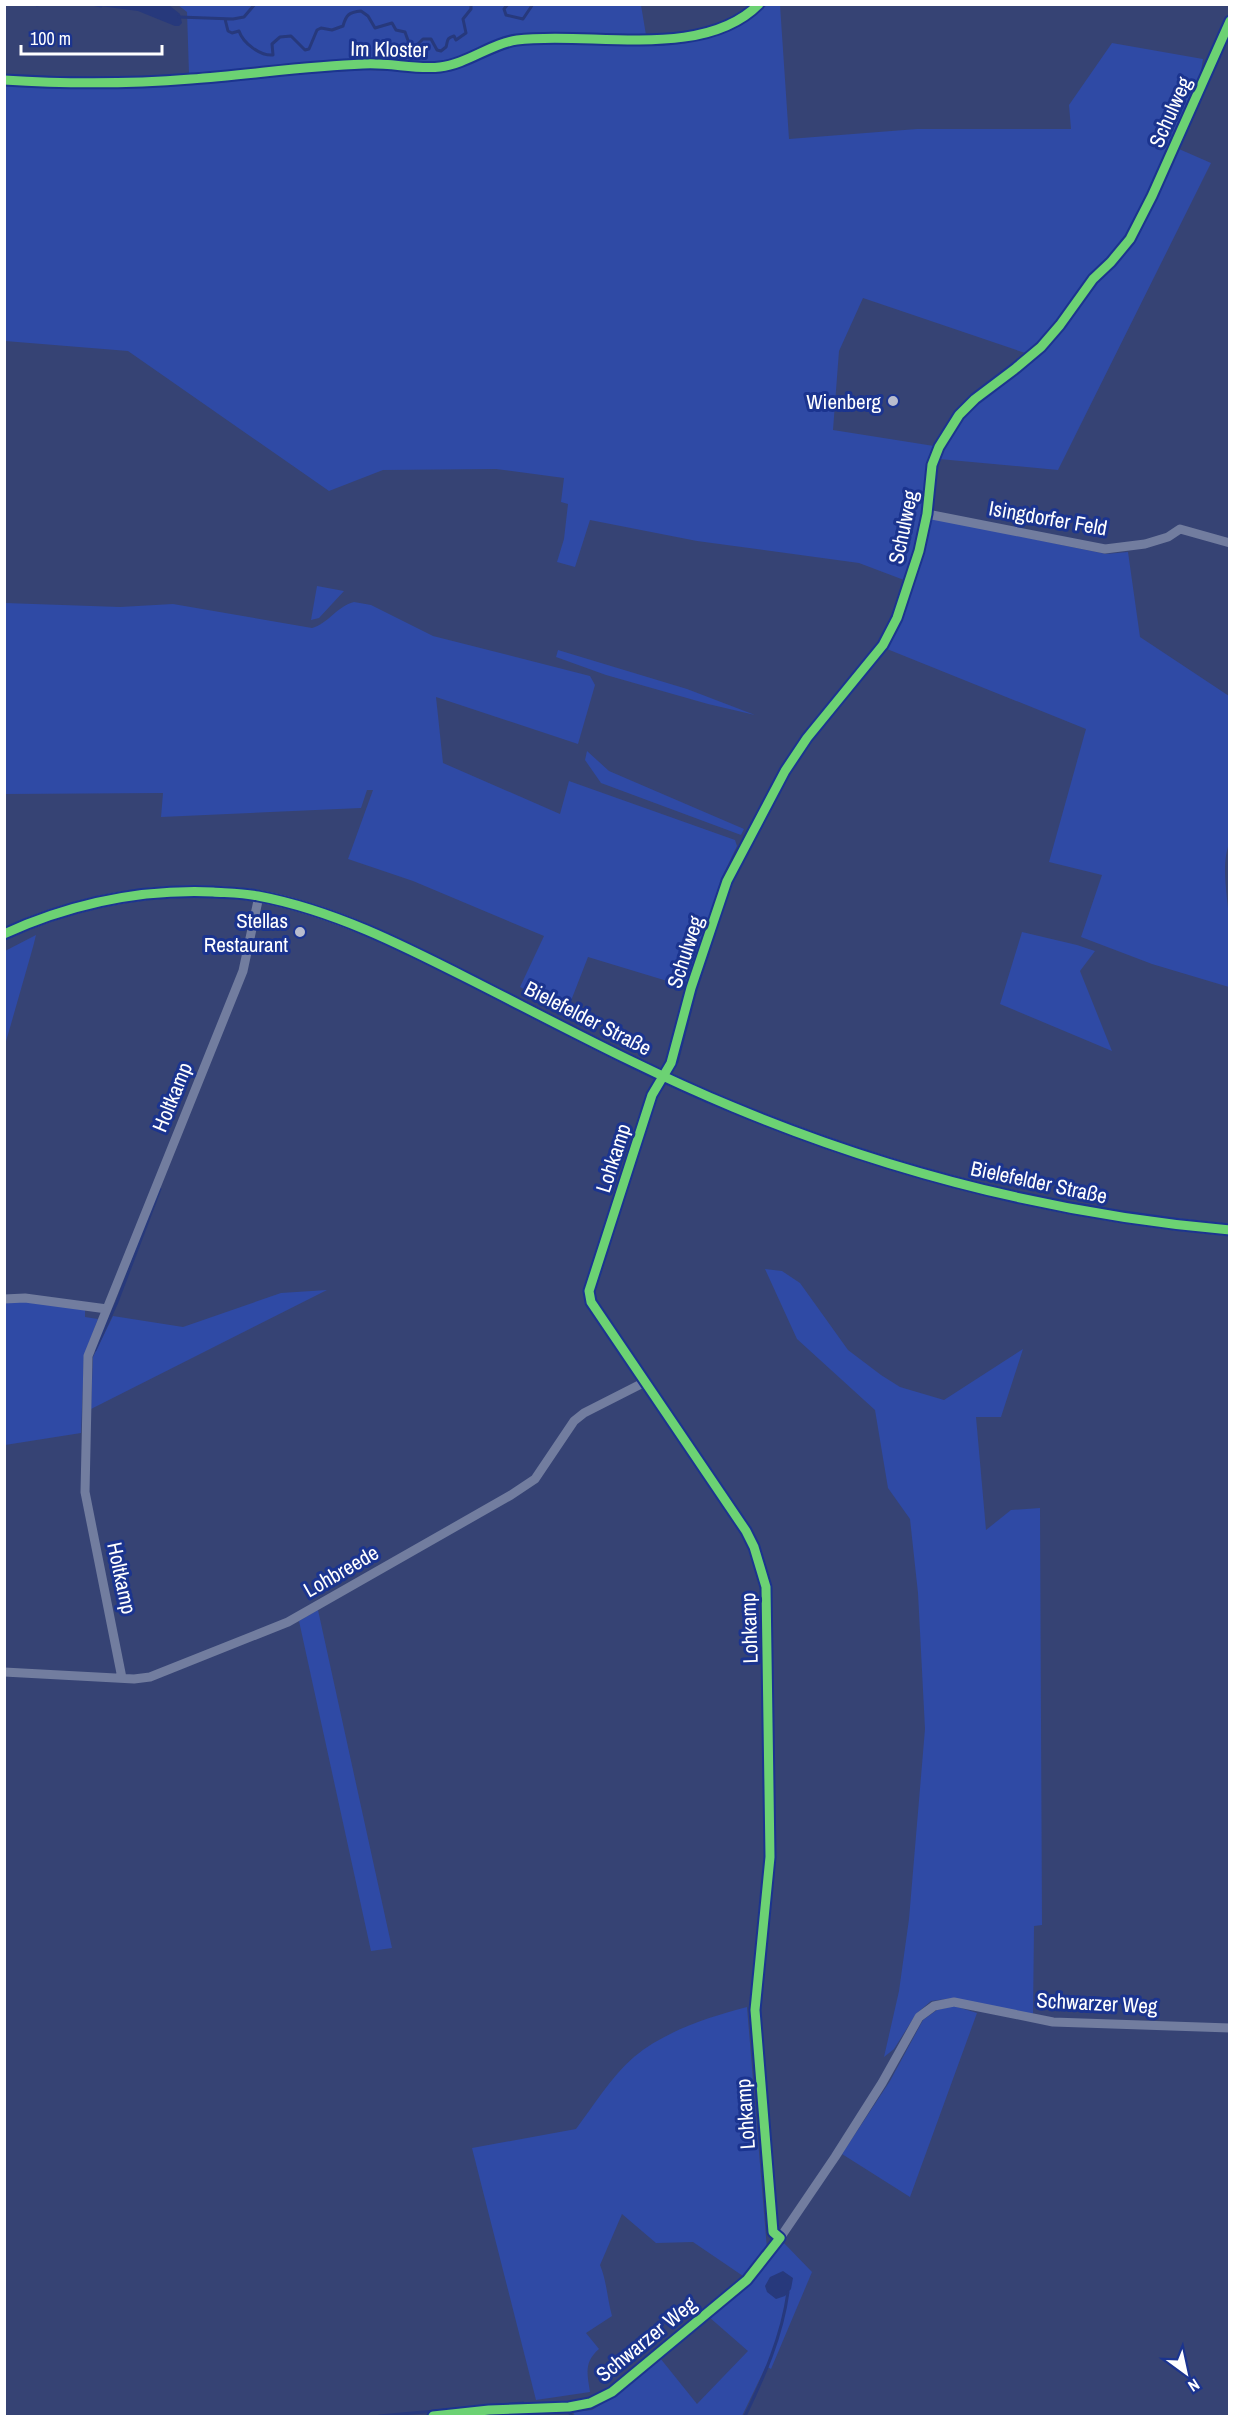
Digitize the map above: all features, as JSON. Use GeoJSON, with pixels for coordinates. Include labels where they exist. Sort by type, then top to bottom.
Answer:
{"type":"FeatureCollection","features":[{"type":"Feature","properties":{"kind":"main road","name":"Bielefelder Straße"},"geometry":{"type":"LineString","coordinates":[[4,934],[67,910],[135,895],[189,891],[259,896],[325,914],[388,938],[663,1076],[731,1107],[821,1142],[989,1192],[1133,1219],[1230,1230]]}},
{"type":"Feature","properties":{"kind":"street","name":"Im Kloster"},"geometry":{"type":"LineString","coordinates":[[4,80],[76,84],[189,80],[365,63],[438,68],[453,65],[516,40],[671,39],[706,34],[725,28],[747,16],[759,4]]}},
{"type":"Feature","properties":{"kind":"street","name":"Schulweg"},"geometry":{"type":"LineString","coordinates":[[663,1076],[671,1063],[691,988],[727,881],[785,771],[807,738],[888,636],[897,618],[919,551],[927,514],[932,465],[939,447],[958,415],[1041,346],[1060,325],[1093,279],[1112,262],[1130,240],[1230,21]]}},
{"type":"Feature","properties":{"kind":"street","name":"Isingdorfer Feld"},"geometry":{"type":"LineString","coordinates":[[927,514],[1105,549],[1145,544],[1168,537],[1180,529],[1230,543]]}},
{"type":"Feature","properties":{"kind":"street","name":"Holtkamp"},"geometry":{"type":"LineString","coordinates":[[122,1678],[86,1492],[88,1356],[243,971],[259,896]]}},
{"type":"Feature","properties":{"kind":"street","name":"Lohkamp"},"geometry":{"type":"LineString","coordinates":[[663,1076],[652,1095],[589,1292],[591,1302],[746,1531],[754,1547],[766,1587],[770,1857],[755,2010],[773,2232],[780,2238]]}},
{"type":"Feature","properties":{"kind":"street"},"geometry":{"type":"LineString","coordinates":[[4,1299],[25,1298],[107,1309]]}},
{"type":"Feature","properties":{"kind":"street","name":"Lohbreede"},"geometry":{"type":"LineString","coordinates":[[4,1672],[122,1678],[150,1677],[288,1622],[535,1479],[574,1421],[584,1413],[645,1382]]}},
{"type":"Feature","properties":{"kind":"street","name":"Schwarzer Weg"},"geometry":{"type":"LineString","coordinates":[[433,2416],[569,2407],[590,2403],[612,2392],[747,2280],[780,2238],[882,2083],[919,2017],[934,2006],[954,2002],[1053,2022],[1230,2028]]}},
{"type":"Feature","properties":{"kind":"shaded area"},"geometry":{"type":"Polygon","coordinates":[[[178,5],[641,5],[646,35],[515,37],[451,62],[363,59],[189,74],[187,12],[178,5]]]}},
{"type":"Feature","properties":{"kind":"shaded area"},"geometry":{"type":"Polygon","coordinates":[[[767,5],[780,5],[789,139],[917,129],[1071,129],[1069,105],[1112,43],[1203,59],[1199,83],[1128,238],[1058,323],[1028,354],[863,298],[839,351],[833,430],[934,446],[927,471],[918,536],[904,580],[859,563],[697,541],[590,520],[575,567],[557,562],[564,539],[568,504],[561,502],[564,478],[496,469],[383,470],[329,491],[128,351],[5,341],[4,84],[83,88],[364,70],[441,72],[455,70],[518,44],[670,43],[706,37],[726,31],[752,18],[767,5]]]}},
{"type":"Feature","properties":{"kind":"shaded area"},"geometry":{"type":"Polygon","coordinates":[[[100,6],[170,6],[180,14],[182,23],[175,26],[138,11],[100,6]]]}},
{"type":"Feature","properties":{"kind":"shaded area"},"geometry":{"type":"Polygon","coordinates":[[[1179,149],[1211,163],[1058,470],[939,459],[961,418],[978,402],[1020,371],[1052,340],[1099,278],[1134,241],[1179,149]]]}},
{"type":"Feature","properties":{"kind":"shaded area"},"geometry":{"type":"Polygon","coordinates":[[[932,518],[1106,554],[1128,552],[1140,637],[1229,696],[1230,841],[1225,860],[1225,881],[1230,929],[1229,987],[1152,964],[1081,937],[1102,875],[1049,862],[1086,729],[887,649],[901,620],[932,518]]]}},
{"type":"Feature","properties":{"kind":"shaded area"},"geometry":{"type":"Polygon","coordinates":[[[317,586],[344,591],[319,618],[311,620],[317,586]]]}},
{"type":"Feature","properties":{"kind":"shaded area"},"geometry":{"type":"Polygon","coordinates":[[[354,602],[371,605],[433,636],[590,676],[595,685],[578,744],[436,697],[443,763],[560,814],[569,781],[735,840],[737,846],[721,879],[687,987],[588,957],[567,1011],[520,987],[544,936],[413,881],[348,859],[373,790],[367,790],[361,808],[161,817],[163,793],[5,794],[5,603],[120,607],[173,604],[312,628],[323,623],[342,607],[354,602]]]}},
{"type":"Feature","properties":{"kind":"shaded area"},"geometry":{"type":"Polygon","coordinates":[[[558,650],[687,689],[755,715],[606,675],[556,657],[558,650]]]}},
{"type":"Feature","properties":{"kind":"shaded area"},"geometry":{"type":"Polygon","coordinates":[[[587,751],[609,771],[744,829],[741,835],[601,783],[585,760],[587,751]]]}},
{"type":"Feature","properties":{"kind":"shaded area"},"geometry":{"type":"Polygon","coordinates":[[[1022,932],[1095,951],[1080,971],[1112,1051],[1000,1004],[1022,932]]]}},
{"type":"Feature","properties":{"kind":"shaded area"},"geometry":{"type":"Polygon","coordinates":[[[36,935],[33,947],[5,1045],[5,951],[36,935]]]}},
{"type":"Feature","properties":{"kind":"shaded area"},"geometry":{"type":"Polygon","coordinates":[[[765,1269],[782,1271],[800,1283],[848,1350],[900,1387],[944,1400],[1023,1349],[1001,1417],[976,1417],[986,1530],[1011,1510],[1040,1508],[1042,1925],[1034,1926],[1033,2016],[953,1998],[931,2001],[916,2014],[894,2049],[884,2057],[899,1991],[909,1919],[925,1729],[918,1593],[910,1519],[888,1488],[875,1410],[797,1339],[765,1269]]]}},
{"type":"Feature","properties":{"kind":"shaded area"},"geometry":{"type":"Polygon","coordinates":[[[327,1290],[91,1409],[93,1357],[113,1316],[183,1327],[281,1293],[327,1290]]]}},
{"type":"Feature","properties":{"kind":"shaded area"},"geometry":{"type":"Polygon","coordinates":[[[25,1301],[85,1310],[85,1317],[98,1319],[84,1356],[81,1433],[5,1445],[4,1302],[25,1301]]]}},
{"type":"Feature","properties":{"kind":"shaded area"},"geometry":{"type":"Polygon","coordinates":[[[318,1610],[392,1948],[371,1951],[299,1621],[318,1610]]]}},
{"type":"Feature","properties":{"kind":"shaded area"},"geometry":{"type":"Polygon","coordinates":[[[954,2006],[977,2013],[910,2197],[842,2154],[890,2081],[923,2020],[937,2010],[954,2006]]]}},
{"type":"Feature","properties":{"kind":"shaded area"},"geometry":{"type":"Polygon","coordinates":[[[747,2007],[767,2249],[743,2276],[693,2242],[656,2243],[622,2214],[600,2265],[612,2316],[586,2333],[599,2349],[589,2363],[590,2392],[536,2400],[472,2148],[576,2129],[618,2073],[646,2048],[673,2032],[747,2007]]]}},
{"type":"Feature","properties":{"kind":"shaded area"},"geometry":{"type":"Polygon","coordinates":[[[783,2242],[812,2272],[771,2369],[766,2366],[742,2416],[575,2416],[573,2412],[592,2410],[613,2397],[660,2358],[697,2404],[748,2351],[709,2317],[751,2283],[783,2242]]]}},
{"type":"Feature","properties":{"kind":"shaded area"},"geometry":{"type":"Polygon","coordinates":[[[783,2271],[793,2278],[791,2289],[785,2296],[776,2299],[767,2292],[765,2286],[770,2277],[783,2271]]]}},
{"type":"Feature","properties":{"kind":"waterway"},"geometry":{"type":"LineString","coordinates":[[92,4],[101,6]]}},
{"type":"Feature","properties":{"kind":"waterway"},"geometry":{"type":"LineString","coordinates":[[179,17],[233,19],[244,17],[255,4]]}},
{"type":"Feature","properties":{"kind":"waterway"},"geometry":{"type":"LineString","coordinates":[[225,19],[228,31],[232,33],[239,31],[244,40],[253,48],[268,55],[273,55],[272,44],[280,37],[291,36],[305,50],[309,49],[317,30],[321,28],[332,30],[343,26],[349,15],[361,11],[368,16],[375,28],[392,23],[396,30],[405,32],[410,46],[414,48],[423,39],[431,39],[437,50],[441,51],[446,47],[450,38],[454,36],[456,40],[466,33],[463,19],[471,9],[471,4]]}},
{"type":"Feature","properties":{"kind":"waterway"},"geometry":{"type":"LineString","coordinates":[[508,4],[504,9],[506,15],[523,19],[533,4]]}},
{"type":"Feature","properties":{"kind":"waterway"},"geometry":{"type":"LineString","coordinates":[[677,1062],[696,989],[714,935]]}},
{"type":"Feature","properties":{"kind":"waterway"},"geometry":{"type":"LineString","coordinates":[[95,1350],[117,1302],[160,1189]]}},
{"type":"Feature","properties":{"kind":"waterway"},"geometry":{"type":"LineString","coordinates":[[745,2416],[771,2356],[788,2292]]}},
{"type":"Feature","properties":{"kind":"waterway"},"geometry":{"type":"LineString","coordinates":[[379,2416],[523,2403]]}},
{"type":"Feature","properties":{"kind":"waterway"},"geometry":{"type":"LineString","coordinates":[[569,2412],[572,2416]]}},
{"type":"Feature","properties":{"kind":"cycle path"},"geometry":{"type":"LineString","coordinates":[[4,80],[121,83],[363,64],[440,67],[460,62],[498,45],[517,40],[546,38],[644,40],[677,38],[708,32],[736,22],[759,4]]}},
{"type":"Feature","properties":{"kind":"cycle path"},"geometry":{"type":"LineString","coordinates":[[433,2416],[489,2410],[569,2407],[590,2403],[612,2392],[747,2280],[780,2238],[773,2232],[755,2010],[770,1857],[766,1587],[754,1547],[746,1531],[591,1302],[589,1291],[652,1095],[671,1063],[691,988],[727,881],[785,771],[807,738],[883,645],[897,618],[919,551],[927,514],[932,465],[939,447],[959,415],[975,399],[1041,347],[1093,279],[1130,239],[1152,196],[1230,21]]}},
{"type":"Feature","properties":{"kind":"cycle path"},"geometry":{"type":"LineString","coordinates":[[4,934],[54,914],[80,907],[159,893],[236,893],[286,902],[340,919],[393,941],[600,1046],[699,1093],[793,1131],[853,1152],[977,1188],[1039,1202],[1102,1214],[1230,1230]]}},
{"type":"Feature","properties":{"kind":"place","name":"Wienberg"},"geometry":{"type":"Point","coordinates":[893,401]}},
{"type":"Feature","properties":{"kind":"place","name":"Stellas Restaurant"},"geometry":{"type":"Point","coordinates":[300,932]}}]}
